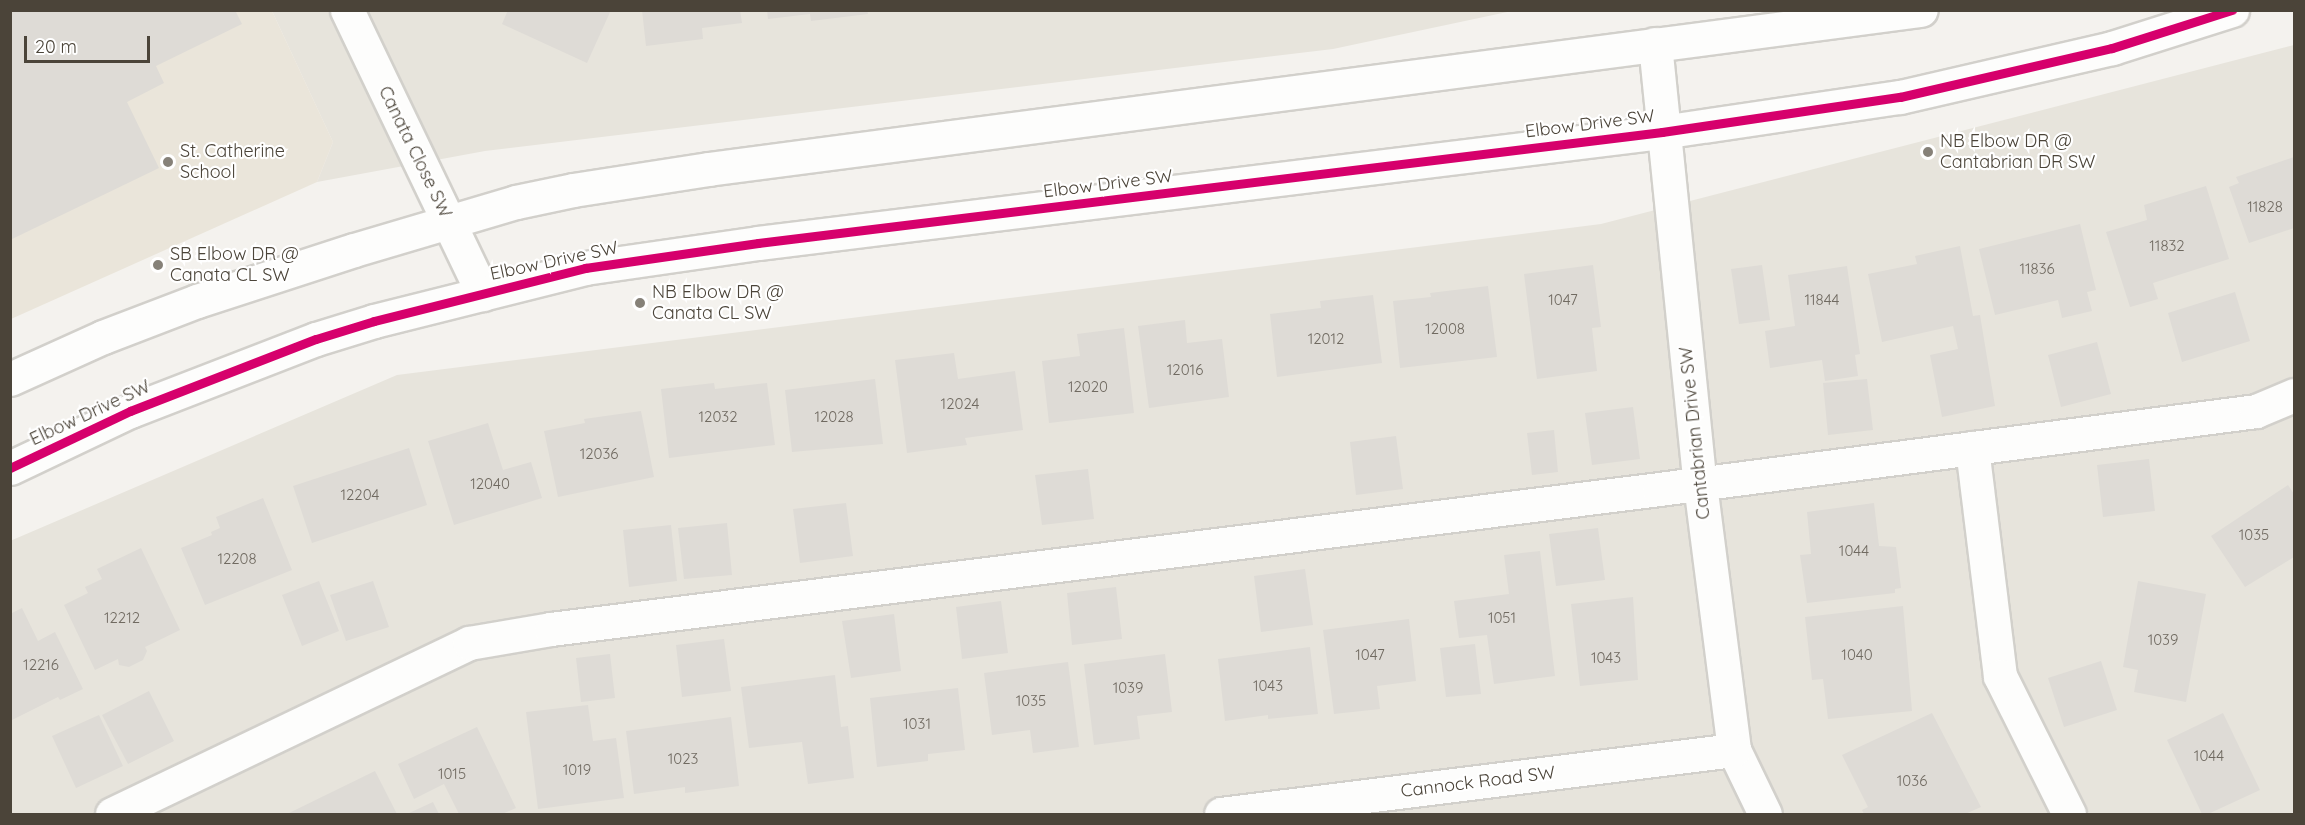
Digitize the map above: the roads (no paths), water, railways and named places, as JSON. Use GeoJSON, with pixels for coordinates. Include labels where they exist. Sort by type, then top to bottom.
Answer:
{"type":"FeatureCollection","features":[{"type":"Feature","properties":{"kind":"street","name":"Canata Close SW"},"geometry":{"type":"LineString","coordinates":[[347,10],[483,294]]}},
{"type":"Feature","properties":{"kind":"street"},"geometry":{"type":"LineString","coordinates":[[10,379],[103,338],[197,301],[354,250],[538,197],[708,169],[1655,44],[1787,30],[1921,10]]}},
{"type":"Feature","properties":{"kind":"street","name":"Elbow Drive SW"},"geometry":{"type":"LineString","coordinates":[[10,468],[130,411],[249,363],[374,321],[585,268],[758,243],[1662,132],[1900,97],[2112,48],[2232,10]]}},
{"type":"Feature","properties":{"kind":"street","name":"Cantabrian Drive SW"},"geometry":{"type":"LineString","coordinates":[[1655,44],[1662,132],[1700,484],[1734,750],[1765,814]]}},
{"type":"Feature","properties":{"kind":"street"},"geometry":{"type":"LineString","coordinates":[[112,814],[469,643],[551,630],[2256,411],[2295,395]]}},
{"type":"Feature","properties":{"kind":"street"},"geometry":{"type":"LineString","coordinates":[[1972,448],[2000,676],[2069,814]]}},
{"type":"Feature","properties":{"kind":"street","name":"Cannock Road SW"},"geometry":{"type":"LineString","coordinates":[[1221,814],[1734,750]]}},
{"type":"Feature","properties":{"kind":"place","name":"NB Elbow DR @ Cantabrian DR SW"},"geometry":{"type":"Point","coordinates":[1928,152]}},
{"type":"Feature","properties":{"kind":"place","name":"St. Catherine School"},"geometry":{"type":"Point","coordinates":[168,162]}},
{"type":"Feature","properties":{"kind":"place","name":"SB Elbow DR @ Canata CL SW"},"geometry":{"type":"Point","coordinates":[158,265]}},
{"type":"Feature","properties":{"kind":"place","name":"NB Elbow DR @ Canata CL SW"},"geometry":{"type":"Point","coordinates":[640,303]}}]}
